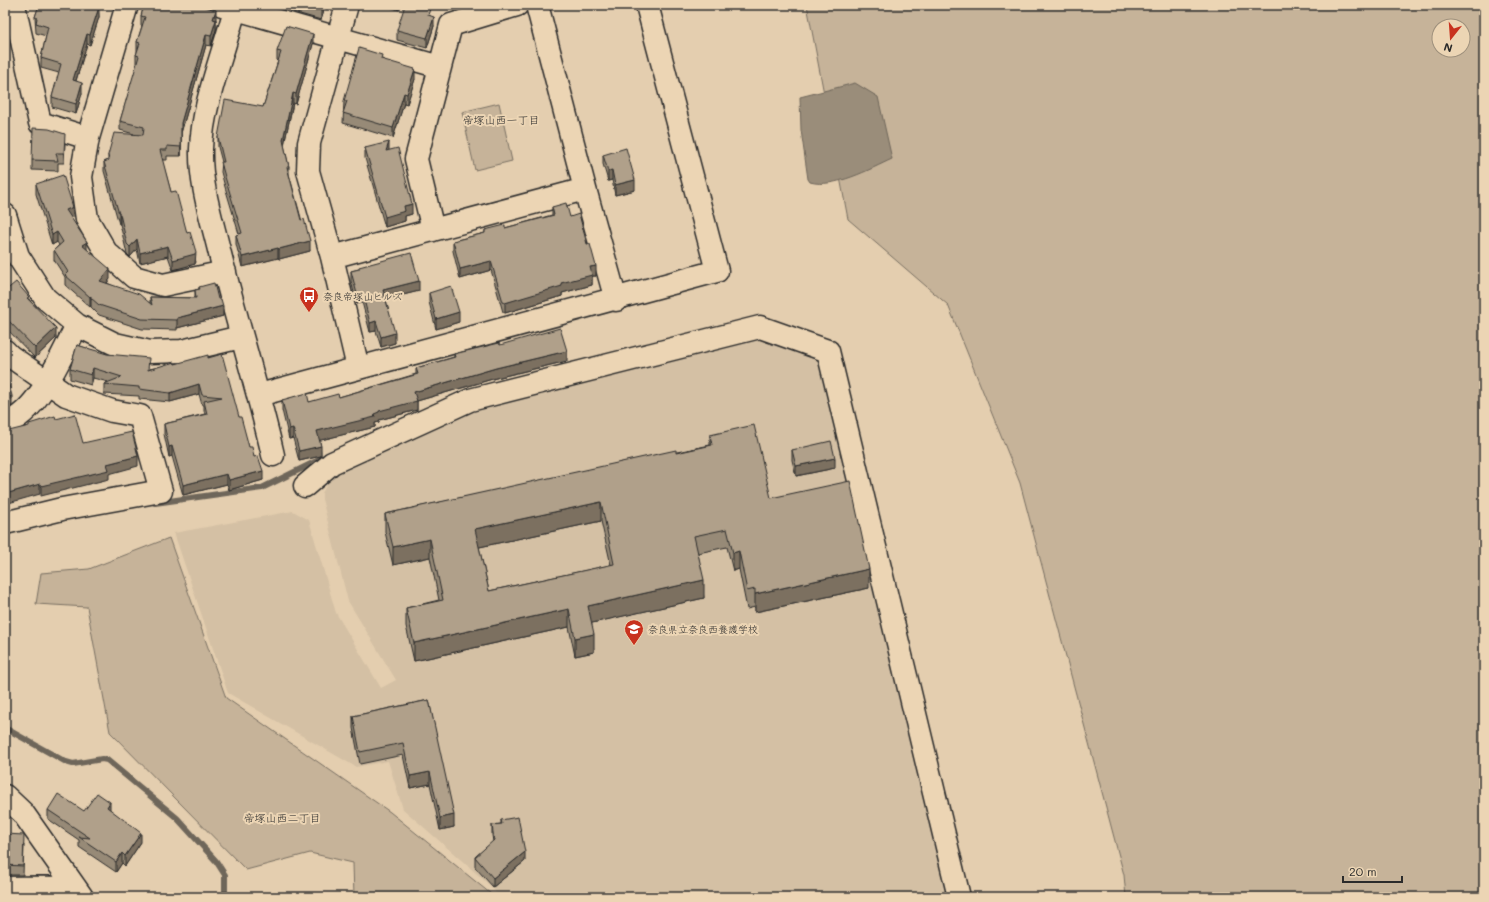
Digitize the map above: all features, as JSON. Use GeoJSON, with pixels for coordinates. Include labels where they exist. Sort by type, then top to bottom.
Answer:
{"type":"FeatureCollection","features":[{"type":"Feature","properties":{"kind":"street"},"geometry":{"type":"LineString","coordinates":[[14,5],[40,123],[88,138]]}},
{"type":"Feature","properties":{"kind":"street"},"geometry":{"type":"LineString","coordinates":[[127,5],[88,138],[81,177],[87,219],[106,252],[134,277],[163,284],[225,272]]}},
{"type":"Feature","properties":{"kind":"street"},"geometry":{"type":"LineString","coordinates":[[347,5],[309,143],[308,171],[332,257],[358,368]]}},
{"type":"Feature","properties":{"kind":"street"},"geometry":{"type":"LineString","coordinates":[[433,230],[416,159],[451,25],[517,5]]}},
{"type":"Feature","properties":{"kind":"street"},"geometry":{"type":"LineString","coordinates":[[537,5],[584,189],[616,300]]}},
{"type":"Feature","properties":{"kind":"street"},"geometry":{"type":"LineString","coordinates":[[259,395],[616,300],[717,271],[647,5]]}},
{"type":"Feature","properties":{"kind":"street"},"geometry":{"type":"LineString","coordinates":[[273,455],[259,395],[241,337],[202,177],[201,148],[205,118],[231,6],[338,39],[440,67]]}},
{"type":"Feature","properties":{"kind":"street"},"geometry":{"type":"LineString","coordinates":[[332,257],[584,189]]}},
{"type":"Feature","properties":{"kind":"street"},"geometry":{"type":"LineString","coordinates":[[5,214],[18,256],[45,298],[77,325],[115,344],[150,352],[182,351],[241,337]]}},
{"type":"Feature","properties":{"kind":"street"},"geometry":{"type":"LineString","coordinates":[[5,424],[11,422],[29,408],[46,382],[77,325]]}},
{"type":"Feature","properties":{"kind":"street"},"geometry":{"type":"LineString","coordinates":[[305,486],[332,463],[477,398],[760,327],[828,352],[959,897]]}},
{"type":"Feature","properties":{"kind":"street"},"geometry":{"type":"LineString","coordinates":[[5,351],[46,382],[72,397],[112,411],[140,416],[162,491],[62,509],[5,523]]}},
{"type":"Feature","properties":{"kind":"street"},"geometry":{"type":"LineString","coordinates":[[5,796],[23,813],[78,892]]}},
{"type":"Feature","properties":{"kind":"street"},"geometry":{"type":"LineString","coordinates":[[5,888],[78,892]]}},
{"type":"Feature","properties":{"kind":"shaded area"},"geometry":{"type":"Polygon","coordinates":[[[807,5],[1484,5],[1484,897],[1126,897],[1124,875],[1020,483],[948,305],[848,219],[807,5]]]}},
{"type":"Feature","properties":{"kind":"shaded area"},"geometry":{"type":"Polygon","coordinates":[[[855,83],[878,97],[892,159],[852,177],[830,183],[810,182],[808,179],[801,130],[800,97],[855,83]]]}},
{"type":"Feature","properties":{"kind":"shaded area"},"geometry":{"type":"Polygon","coordinates":[[[499,103],[512,161],[475,170],[462,112],[499,103]]]}},
{"type":"Feature","properties":{"kind":"shaded area","name":"奈良県立奈良西養護学校"},"geometry":{"type":"Polygon","coordinates":[[[763,332],[822,355],[951,897],[498,897],[493,888],[403,809],[388,761],[356,767],[228,693],[174,533],[293,511],[309,520],[336,613],[381,688],[396,680],[348,601],[322,499],[322,493],[335,470],[476,406],[763,332]]]}},
{"type":"Feature","properties":{"kind":"shaded area"},"geometry":{"type":"Polygon","coordinates":[[[169,538],[226,698],[390,812],[491,894],[492,897],[354,897],[353,863],[310,853],[246,870],[110,732],[87,607],[36,604],[41,573],[89,569],[169,538]]]}},
{"type":"Feature","properties":{"kind":"building"},"geometry":{"type":"Polygon","coordinates":[[[39,5],[96,5],[99,7],[90,35],[87,34],[73,80],[82,83],[76,104],[52,97],[61,64],[41,58],[48,27],[36,23],[37,18],[35,17],[39,5]]]}},
{"type":"Feature","properties":{"kind":"building"},"geometry":{"type":"Polygon","coordinates":[[[144,5],[202,5],[216,10],[213,19],[216,20],[211,36],[206,35],[181,123],[181,147],[167,146],[167,150],[160,150],[171,192],[176,191],[187,233],[190,232],[196,252],[195,254],[173,260],[168,246],[140,253],[137,239],[130,247],[127,244],[120,214],[104,162],[109,160],[108,155],[114,133],[143,135],[144,127],[120,121],[139,56],[136,55],[140,43],[137,42],[145,17],[141,16],[144,5]]]}},
{"type":"Feature","properties":{"kind":"building"},"geometry":{"type":"Polygon","coordinates":[[[302,5],[323,5],[321,10],[302,5]]]}},
{"type":"Feature","properties":{"kind":"building"},"geometry":{"type":"Polygon","coordinates":[[[405,5],[417,5],[430,9],[428,15],[434,17],[427,38],[397,30],[405,5]]]}},
{"type":"Feature","properties":{"kind":"building"},"geometry":{"type":"Polygon","coordinates":[[[286,26],[313,34],[296,94],[293,93],[283,140],[289,167],[287,167],[301,220],[304,219],[310,241],[242,257],[236,235],[242,233],[221,162],[224,162],[218,137],[225,100],[263,107],[281,52],[277,51],[286,26]]]}},
{"type":"Feature","properties":{"kind":"building"},"geometry":{"type":"Polygon","coordinates":[[[359,48],[382,55],[381,59],[415,69],[407,94],[404,93],[393,128],[343,113],[347,101],[344,101],[359,48]]]}},
{"type":"Feature","properties":{"kind":"building"},"geometry":{"type":"Polygon","coordinates":[[[33,128],[49,129],[65,134],[64,153],[56,153],[58,161],[32,160],[33,128]]]}},
{"type":"Feature","properties":{"kind":"building"},"geometry":{"type":"Polygon","coordinates":[[[389,142],[386,151],[398,148],[412,204],[404,206],[405,211],[385,217],[365,148],[389,142]]]}},
{"type":"Feature","properties":{"kind":"building"},"geometry":{"type":"Polygon","coordinates":[[[626,148],[635,180],[615,185],[612,170],[608,171],[603,155],[626,148]]]}},
{"type":"Feature","properties":{"kind":"building"},"geometry":{"type":"Polygon","coordinates":[[[63,175],[73,207],[66,210],[87,242],[82,245],[110,269],[100,281],[139,294],[152,305],[150,297],[196,298],[195,290],[200,289],[199,287],[214,283],[218,299],[221,299],[223,306],[177,318],[177,320],[142,319],[99,305],[91,298],[91,296],[90,297],[65,275],[68,272],[54,250],[63,242],[57,232],[52,235],[36,184],[63,175]]]}},
{"type":"Feature","properties":{"kind":"building"},"geometry":{"type":"Polygon","coordinates":[[[566,203],[570,217],[579,214],[587,244],[590,244],[596,266],[590,267],[592,275],[561,283],[562,286],[505,303],[503,302],[491,261],[460,269],[453,241],[485,233],[485,230],[505,225],[505,228],[554,215],[552,207],[566,203]]]}},
{"type":"Feature","properties":{"kind":"building"},"geometry":{"type":"Polygon","coordinates":[[[411,253],[419,281],[383,290],[395,333],[381,337],[376,321],[370,323],[362,292],[357,294],[351,271],[359,269],[359,267],[411,253]]]}},
{"type":"Feature","properties":{"kind":"building"},"geometry":{"type":"Polygon","coordinates":[[[16,282],[29,297],[27,298],[56,328],[35,348],[5,317],[5,291],[16,282]]]}},
{"type":"Feature","properties":{"kind":"building"},"geometry":{"type":"Polygon","coordinates":[[[451,286],[459,312],[436,319],[429,293],[451,286]]]}},
{"type":"Feature","properties":{"kind":"building"},"geometry":{"type":"Polygon","coordinates":[[[560,328],[567,351],[496,368],[414,392],[417,401],[379,411],[374,414],[375,417],[317,431],[321,446],[299,451],[293,428],[289,429],[282,400],[307,393],[309,402],[338,394],[339,397],[418,374],[416,368],[455,357],[454,354],[499,343],[500,345],[560,328]]]}},
{"type":"Feature","properties":{"kind":"building"},"geometry":{"type":"Polygon","coordinates":[[[77,345],[107,354],[149,358],[148,370],[174,362],[175,364],[208,355],[208,358],[222,354],[239,417],[241,417],[249,447],[252,447],[254,457],[258,456],[263,471],[229,480],[227,474],[183,485],[172,446],[169,447],[164,424],[207,414],[204,401],[222,397],[202,395],[199,384],[170,393],[139,389],[139,387],[104,384],[122,377],[93,368],[91,375],[70,369],[77,345]]]}},
{"type":"Feature","properties":{"kind":"building"},"geometry":{"type":"Polygon","coordinates":[[[5,374],[12,396],[5,399],[5,374]]]}},
{"type":"Feature","properties":{"kind":"building"},"geometry":{"type":"Polygon","coordinates":[[[75,414],[83,443],[132,432],[138,456],[107,464],[109,470],[41,486],[40,484],[5,494],[5,432],[29,426],[29,424],[55,416],[56,419],[75,414]]]}},
{"type":"Feature","properties":{"kind":"building"},"geometry":{"type":"Polygon","coordinates":[[[754,425],[771,498],[850,481],[869,569],[755,594],[755,589],[747,591],[739,551],[733,553],[727,529],[694,536],[704,580],[588,606],[594,634],[575,638],[569,609],[414,643],[406,608],[443,600],[430,539],[393,547],[385,514],[676,450],[676,453],[712,445],[710,435],[754,425]],[[601,502],[475,529],[489,591],[614,564],[601,502]]]}},
{"type":"Feature","properties":{"kind":"building"},"geometry":{"type":"Polygon","coordinates":[[[831,441],[835,458],[796,466],[792,450],[831,441]]]}},
{"type":"Feature","properties":{"kind":"building"},"geometry":{"type":"Polygon","coordinates":[[[429,700],[454,815],[440,818],[430,772],[410,776],[403,743],[360,752],[353,716],[429,700]]]}},
{"type":"Feature","properties":{"kind":"building"},"geometry":{"type":"Polygon","coordinates":[[[97,793],[110,802],[107,807],[141,833],[125,856],[122,853],[116,862],[79,837],[90,838],[48,810],[58,794],[84,811],[97,793]]]}},
{"type":"Feature","properties":{"kind":"building"},"geometry":{"type":"Polygon","coordinates":[[[518,817],[525,852],[493,878],[475,857],[494,840],[492,825],[502,824],[501,820],[518,817]]]}},
{"type":"Feature","properties":{"kind":"building"},"geometry":{"type":"Polygon","coordinates":[[[5,834],[24,835],[23,866],[5,865],[5,834]]]}},
{"type":"Feature","properties":{"kind":"waterway"},"geometry":{"type":"LineString","coordinates":[[155,503],[262,488],[325,457]]}},
{"type":"Feature","properties":{"kind":"waterway"},"geometry":{"type":"LineString","coordinates":[[5,728],[66,762],[73,764],[102,759],[107,760],[177,818],[216,861],[225,875],[225,897]]}},
{"type":"Feature","properties":{"kind":"place","name":"奈良帝塚山ヒルズ"},"geometry":{"type":"Point","coordinates":[309,313]}},
{"type":"Feature","properties":{"kind":"place","name":"奈良県立奈良西養護学校"},"geometry":{"type":"Point","coordinates":[634,646]}},
{"type":"Feature","properties":{"kind":"district","name":"帝塚山西一丁目"},"geometry":{"type":"Point","coordinates":[501,119]}},
{"type":"Feature","properties":{"kind":"district","name":"帝塚山西二丁目"},"geometry":{"type":"Point","coordinates":[282,817]}}]}
